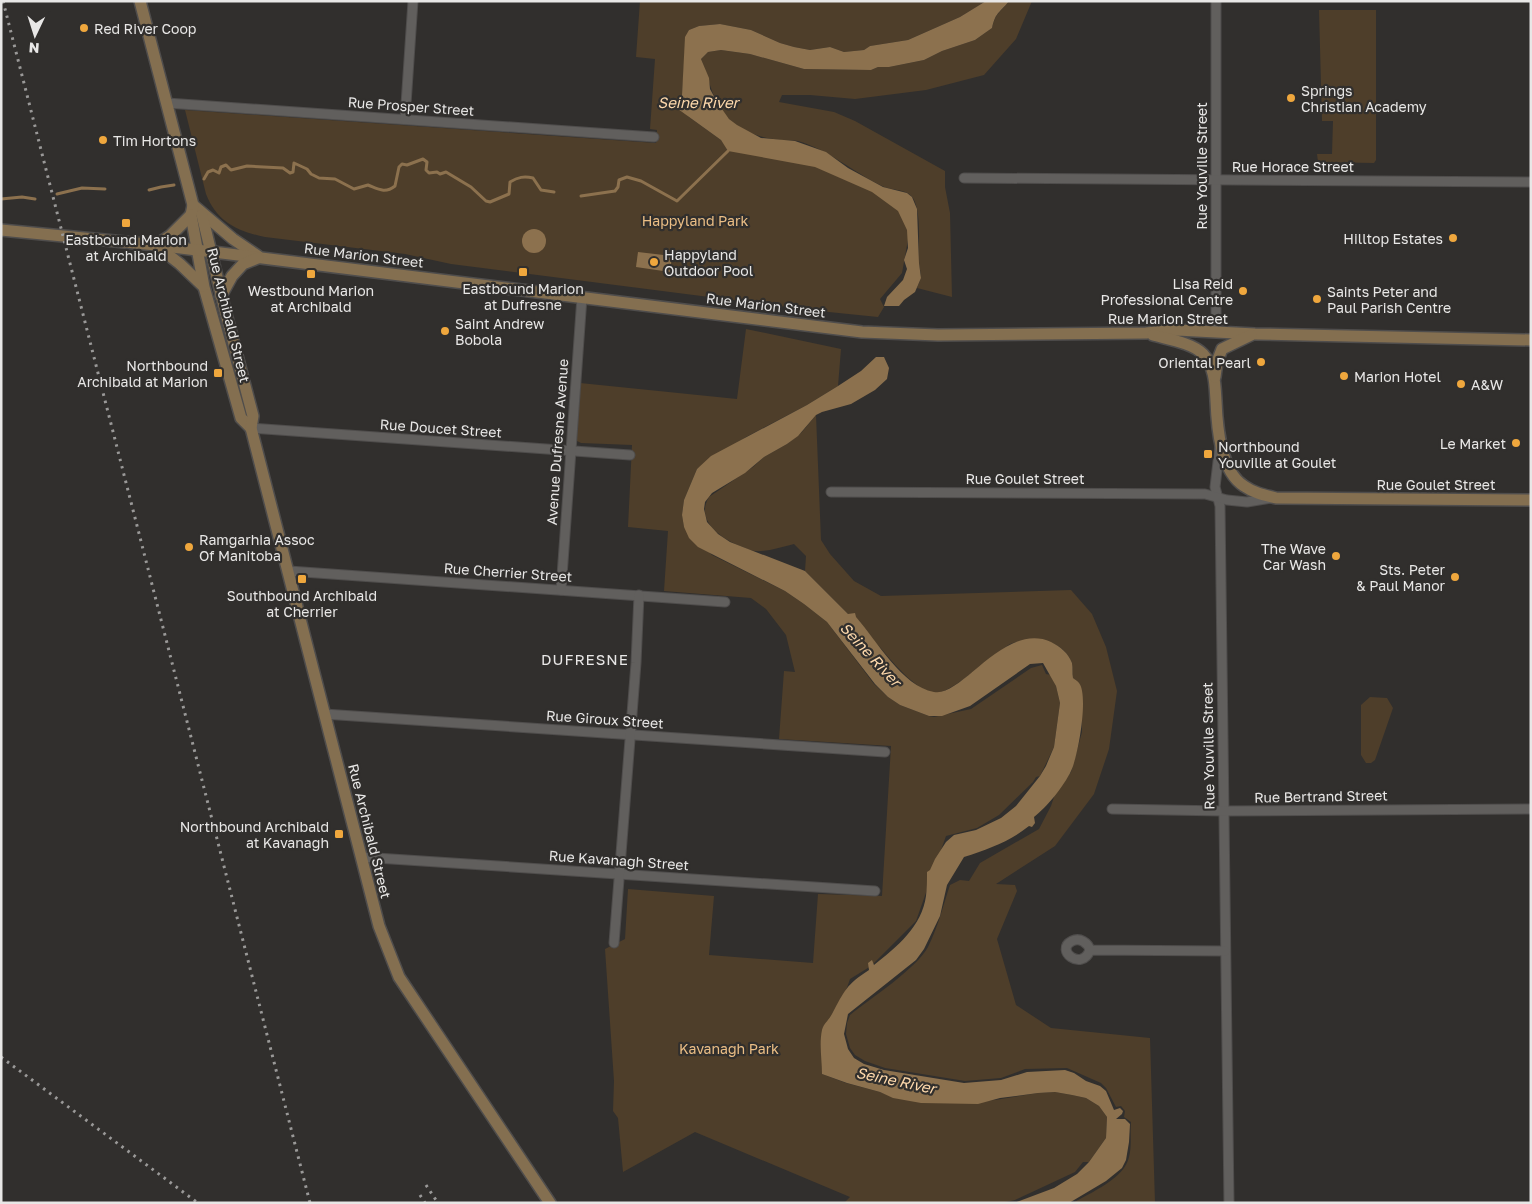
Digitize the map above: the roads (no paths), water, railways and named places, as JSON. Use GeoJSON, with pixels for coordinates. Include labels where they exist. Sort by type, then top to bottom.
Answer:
{"type":"FeatureCollection","features":[{"type":"Feature","properties":{"kind":"main road","name":"Rue Archibald Street"},"geometry":{"type":"LineString","coordinates":[[140,1],[194,208],[210,252],[253,416],[251,428],[379,926],[399,977],[550,1203]]}},
{"type":"Feature","properties":{"kind":"main road","name":"Rue Archibald Street"},"geometry":{"type":"LineString","coordinates":[[194,208],[197,250],[204,287],[241,418],[251,428]]}},
{"type":"Feature","properties":{"kind":"main road"},"geometry":{"type":"LineString","coordinates":[[204,287],[180,264],[156,245],[170,236],[194,208],[233,240],[260,258]]}},
{"type":"Feature","properties":{"kind":"main road","name":"Rue Marion Street"},"geometry":{"type":"LineString","coordinates":[[1,230],[156,245],[862,332],[938,335],[1146,333],[1178,330],[1255,334],[1531,340]]}},
{"type":"Feature","properties":{"kind":"main road"},"geometry":{"type":"LineString","coordinates":[[221,296],[232,276],[243,264],[260,258]]}},
{"type":"Feature","properties":{"kind":"main road","name":"Rue Youville Street"},"geometry":{"type":"LineString","coordinates":[[1146,333],[1183,343],[1202,354],[1215,377],[1217,415],[1221,442]]}},
{"type":"Feature","properties":{"kind":"main road"},"geometry":{"type":"LineString","coordinates":[[1215,377],[1217,362],[1222,348],[1255,334]]}},
{"type":"Feature","properties":{"kind":"main road","name":"Rue Goulet Street"},"geometry":{"type":"LineString","coordinates":[[1221,442],[1227,466],[1242,485],[1255,493],[1276,498],[1531,500]]}},
{"type":"Feature","properties":{"kind":"street"},"geometry":{"type":"LineString","coordinates":[[405,119],[413,1]]}},
{"type":"Feature","properties":{"kind":"street","name":"Rue Youville Street"},"geometry":{"type":"LineString","coordinates":[[1216,1],[1216,331]]}},
{"type":"Feature","properties":{"kind":"street","name":"Rue Prosper Street"},"geometry":{"type":"LineString","coordinates":[[167,103],[654,137]]}},
{"type":"Feature","properties":{"kind":"street","name":"Rue Horace Street"},"geometry":{"type":"LineString","coordinates":[[964,178],[1531,182]]}},
{"type":"Feature","properties":{"kind":"street","name":"Avenue Dufresne Avenue"},"geometry":{"type":"LineString","coordinates":[[560,590],[582,297]]}},
{"type":"Feature","properties":{"kind":"street","name":"Rue Doucet Street"},"geometry":{"type":"LineString","coordinates":[[251,428],[630,455]]}},
{"type":"Feature","properties":{"kind":"street","name":"Rue Youville Street"},"geometry":{"type":"LineString","coordinates":[[1221,442],[1215,487],[1220,506],[1229,1203]]}},
{"type":"Feature","properties":{"kind":"street","name":"Rue Goulet Street"},"geometry":{"type":"LineString","coordinates":[[831,492],[1205,494],[1227,500],[1247,502],[1276,498]]}},
{"type":"Feature","properties":{"kind":"street","name":"Rue Cherrier Street"},"geometry":{"type":"LineString","coordinates":[[289,571],[725,602]]}},
{"type":"Feature","properties":{"kind":"street"},"geometry":{"type":"LineString","coordinates":[[614,943],[639,595]]}},
{"type":"Feature","properties":{"kind":"street","name":"Rue Giroux Street"},"geometry":{"type":"LineString","coordinates":[[324,714],[885,752]]}},
{"type":"Feature","properties":{"kind":"street","name":"Rue Bertrand Street"},"geometry":{"type":"LineString","coordinates":[[1112,809],[1223,811],[1531,809]]}},
{"type":"Feature","properties":{"kind":"street","name":"Rue Kavanagh Street"},"geometry":{"type":"LineString","coordinates":[[361,857],[875,891]]}},
{"type":"Feature","properties":{"kind":"street"},"geometry":{"type":"LineString","coordinates":[[1090,950],[1225,951]]}},
{"type":"Feature","properties":{"kind":"water","name":"Seine River"},"geometry":{"type":"Polygon","coordinates":[[[986,1],[1009,1],[996,15],[992,28],[975,40],[942,51],[924,60],[889,67],[878,67],[871,70],[804,69],[750,54],[721,50],[708,52],[701,59],[709,78],[710,89],[717,102],[729,119],[737,125],[761,138],[795,141],[826,152],[848,168],[883,187],[907,193],[912,197],[917,209],[921,278],[915,292],[899,306],[884,306],[887,297],[903,280],[907,269],[904,260],[908,248],[907,230],[898,211],[872,192],[815,167],[728,151],[721,140],[678,109],[682,95],[685,37],[689,30],[699,26],[720,24],[751,30],[794,47],[810,50],[830,47],[844,52],[864,50],[870,46],[908,40],[960,17],[986,1]]]}},
{"type":"Feature","properties":{"kind":"water"},"geometry":{"type":"Polygon","coordinates":[[[534,229],[539,230],[545,236],[545,246],[539,252],[534,253],[529,252],[523,246],[522,241],[523,236],[529,230],[534,229]]]}},
{"type":"Feature","properties":{"kind":"water","name":"Happyland Outdoor Pool"},"geometry":{"type":"Polygon","coordinates":[[[638,252],[672,256],[670,272],[636,267],[638,252]]]}},
{"type":"Feature","properties":{"kind":"water"},"geometry":{"type":"Polygon","coordinates":[[[876,357],[884,357],[889,368],[887,379],[875,390],[851,404],[816,415],[798,436],[764,457],[745,473],[712,493],[705,502],[704,509],[707,522],[718,534],[730,542],[805,571],[848,614],[855,613],[856,617],[891,661],[911,681],[922,688],[934,692],[945,691],[1001,650],[1017,642],[1034,638],[1055,644],[1070,659],[1073,678],[1079,682],[1082,690],[1083,712],[1077,753],[1068,777],[1050,802],[1034,817],[1035,823],[1032,827],[1029,826],[998,845],[964,857],[947,885],[940,916],[924,949],[916,960],[848,1014],[844,1034],[848,1049],[854,1058],[864,1064],[884,1070],[964,1083],[1001,1080],[1027,1072],[1065,1070],[1100,1086],[1106,1091],[1114,1110],[1120,1108],[1123,1111],[1116,1119],[1125,1119],[1130,1124],[1126,1160],[1122,1168],[1106,1181],[1069,1203],[1014,1203],[1054,1188],[1077,1174],[1089,1162],[1106,1138],[1107,1117],[1099,1106],[1086,1098],[1055,1092],[1000,1098],[978,1104],[921,1103],[893,1098],[880,1092],[822,1074],[821,1035],[825,1023],[847,989],[855,980],[869,970],[868,963],[872,960],[874,965],[883,958],[900,943],[914,926],[924,907],[927,872],[946,842],[954,835],[976,830],[1001,818],[1016,806],[1046,766],[1054,747],[1060,703],[1056,686],[1043,663],[1030,664],[970,706],[942,716],[929,716],[900,705],[888,697],[875,684],[827,622],[804,604],[785,591],[698,547],[689,538],[684,527],[682,515],[684,500],[697,469],[711,456],[807,405],[861,371],[876,357]]]}},
{"type":"Feature","properties":{"kind":"waterway"},"geometry":{"type":"LineString","coordinates":[[581,196],[615,191],[619,180],[627,177],[641,181],[677,201],[728,151]]}},
{"type":"Feature","properties":{"kind":"waterway"},"geometry":{"type":"LineString","coordinates":[[204,179],[208,172],[213,170],[219,173],[221,167],[226,165],[231,170],[247,166],[283,168],[290,173],[293,172],[294,163],[307,169],[311,174],[319,178],[335,179],[354,189],[368,185],[388,190],[395,186],[399,167],[402,164],[407,165],[423,159],[427,162],[426,170],[429,173],[437,172],[440,174],[446,172],[471,187],[486,201],[490,202],[509,194],[510,182],[521,177],[533,178],[541,190],[554,192]]}},
{"type":"Feature","properties":{"kind":"waterway"},"geometry":{"type":"LineString","coordinates":[[149,190],[174,185]]}},
{"type":"Feature","properties":{"kind":"waterway"},"geometry":{"type":"LineString","coordinates":[[57,194],[82,188],[105,189]]}},
{"type":"Feature","properties":{"kind":"waterway"},"geometry":{"type":"LineString","coordinates":[[1,199],[22,197],[35,199]]}},
{"type":"Feature","properties":{"kind":"railway"},"geometry":{"type":"LineString","coordinates":[[3,1],[310,1203]]}},
{"type":"Feature","properties":{"kind":"railway"},"geometry":{"type":"LineString","coordinates":[[1,1057],[198,1203]]}},
{"type":"Feature","properties":{"kind":"railway"},"geometry":{"type":"LineString","coordinates":[[426,1185],[438,1203]]}},
{"type":"Feature","properties":{"kind":"railway"},"geometry":{"type":"LineString","coordinates":[[420,1195],[425,1203]]}},
{"type":"Feature","properties":{"kind":"place","name":"Red River Coop"},"geometry":{"type":"Point","coordinates":[84,28]}},
{"type":"Feature","properties":{"kind":"place","name":"Springs Christian Academy"},"geometry":{"type":"Point","coordinates":[1291,98]}},
{"type":"Feature","properties":{"kind":"place","name":"Tim Hortons"},"geometry":{"type":"Point","coordinates":[103,140]}},
{"type":"Feature","properties":{"kind":"place","name":"Eastbound Marion at Archibald"},"geometry":{"type":"Point","coordinates":[126,223]}},
{"type":"Feature","properties":{"kind":"place","name":"Hilltop Estates"},"geometry":{"type":"Point","coordinates":[1453,238]}},
{"type":"Feature","properties":{"kind":"place","name":"Happyland Outdoor Pool"},"geometry":{"type":"Point","coordinates":[654,262]}},
{"type":"Feature","properties":{"kind":"place","name":"Eastbound Marion at Dufresne"},"geometry":{"type":"Point","coordinates":[523,272]}},
{"type":"Feature","properties":{"kind":"place","name":"Westbound Marion at Archibald"},"geometry":{"type":"Point","coordinates":[311,274]}},
{"type":"Feature","properties":{"kind":"place","name":"Lisa Reid Professional Centre"},"geometry":{"type":"Point","coordinates":[1243,291]}},
{"type":"Feature","properties":{"kind":"place","name":"Saints Peter and Paul Parish Centre"},"geometry":{"type":"Point","coordinates":[1317,299]}},
{"type":"Feature","properties":{"kind":"place","name":"Saint Andrew Bobola"},"geometry":{"type":"Point","coordinates":[445,331]}},
{"type":"Feature","properties":{"kind":"place","name":"Oriental Pearl"},"geometry":{"type":"Point","coordinates":[1261,362]}},
{"type":"Feature","properties":{"kind":"place","name":"Northbound Archibald at Marion"},"geometry":{"type":"Point","coordinates":[218,373]}},
{"type":"Feature","properties":{"kind":"place","name":"Marion Hotel"},"geometry":{"type":"Point","coordinates":[1344,376]}},
{"type":"Feature","properties":{"kind":"place","name":"A&W"},"geometry":{"type":"Point","coordinates":[1461,384]}},
{"type":"Feature","properties":{"kind":"place","name":"Le Market"},"geometry":{"type":"Point","coordinates":[1516,443]}},
{"type":"Feature","properties":{"kind":"place","name":"Northbound Youville at Goulet"},"geometry":{"type":"Point","coordinates":[1208,454]}},
{"type":"Feature","properties":{"kind":"place","name":"Ramgarhia Assoc Of Manitoba"},"geometry":{"type":"Point","coordinates":[189,547]}},
{"type":"Feature","properties":{"kind":"place","name":"The Wave Car Wash"},"geometry":{"type":"Point","coordinates":[1336,556]}},
{"type":"Feature","properties":{"kind":"place","name":"Sts. Peter & Paul Manor"},"geometry":{"type":"Point","coordinates":[1455,577]}},
{"type":"Feature","properties":{"kind":"place","name":"Southbound Archibald at Cherrier"},"geometry":{"type":"Point","coordinates":[302,579]}},
{"type":"Feature","properties":{"kind":"place","name":"Northbound Archibald at Kavanagh"},"geometry":{"type":"Point","coordinates":[339,834]}},
{"type":"Feature","properties":{"kind":"district","name":"DUFRESNE"},"geometry":{"type":"Point","coordinates":[585,659]}},
{"type":"Feature","properties":{"kind":"park label","name":"Happyland Park"},"geometry":{"type":"Point","coordinates":[695,220]}},
{"type":"Feature","properties":{"kind":"park label","name":"Kavanagh Park"},"geometry":{"type":"Point","coordinates":[729,1048]}}]}
